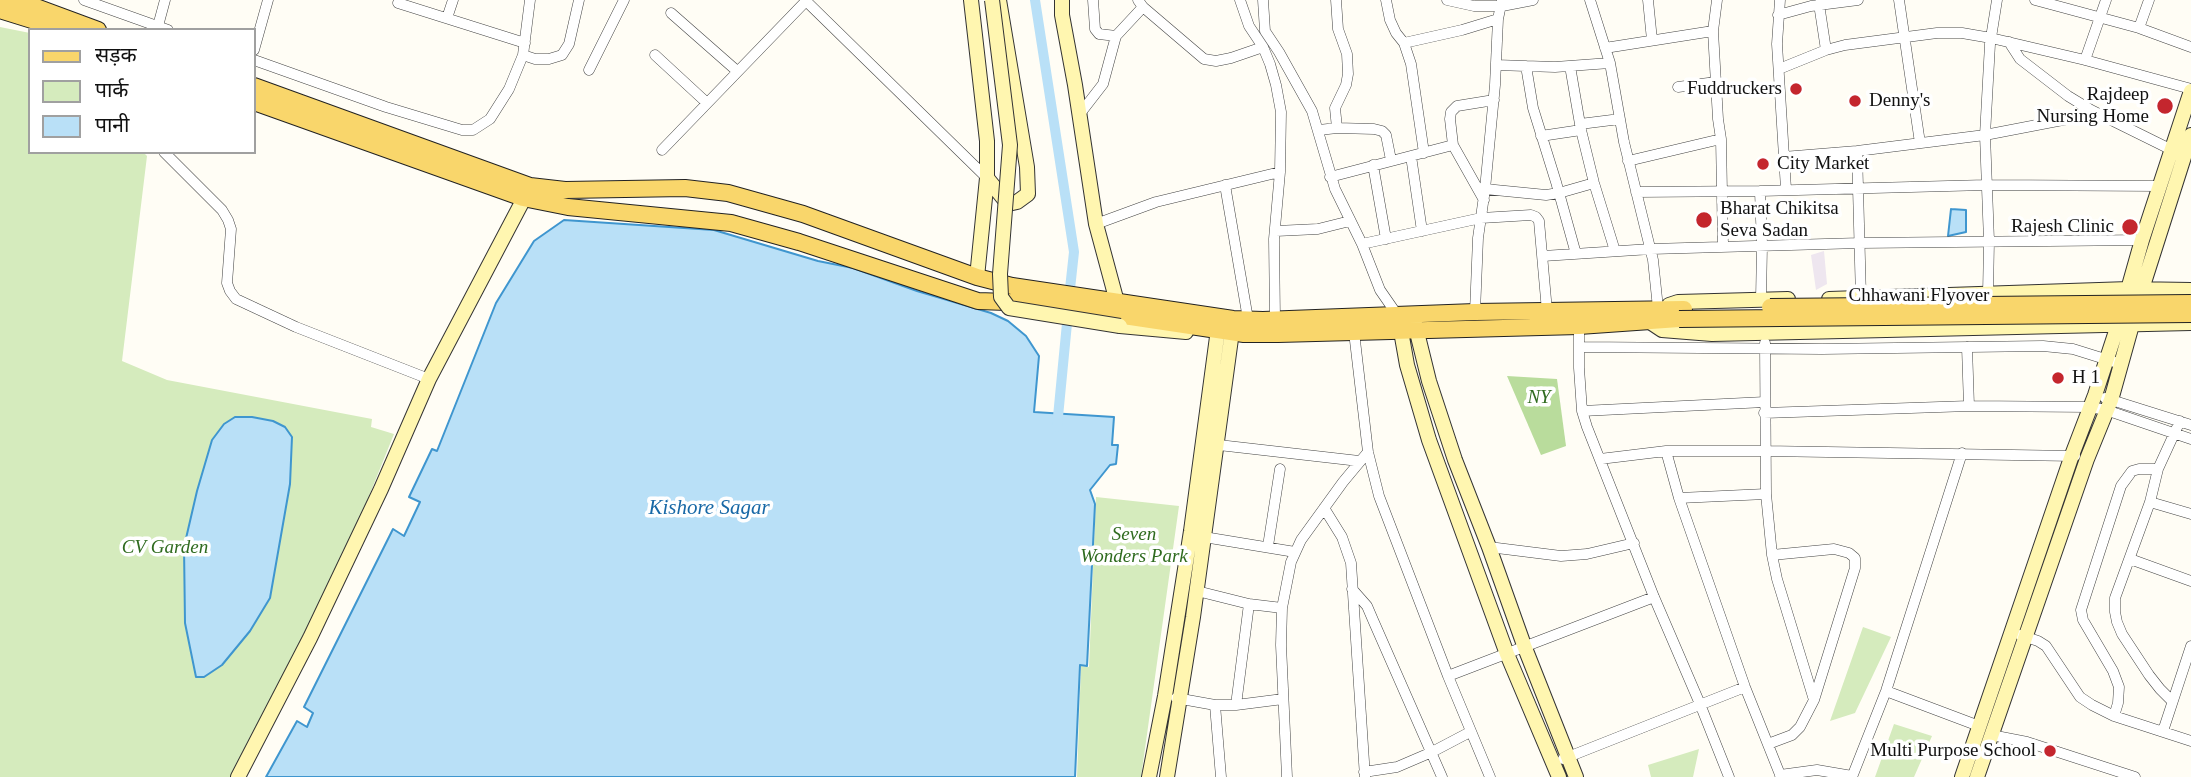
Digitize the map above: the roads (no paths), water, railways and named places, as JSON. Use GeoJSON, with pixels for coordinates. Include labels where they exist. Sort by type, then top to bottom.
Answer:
{"type":"FeatureCollection","features":[{"type":"Feature","properties":{"kind":"main road"},"geometry":{"type":"LineString","coordinates":[[5,0],[36,7],[93,28]]}},
{"type":"Feature","properties":{"kind":"main road"},"geometry":{"type":"LineString","coordinates":[[0,10],[58,28]]}},
{"type":"Feature","properties":{"kind":"main road"},"geometry":{"type":"LineString","coordinates":[[256,87],[568,207],[731,223],[799,242],[971,300],[1037,296]]}},
{"type":"Feature","properties":{"kind":"main road"},"geometry":{"type":"LineString","coordinates":[[256,103],[527,192],[685,188],[728,193],[803,214],[1037,296],[1114,310],[1226,324],[1278,334],[1354,332],[1475,312],[1655,312]]}},
{"type":"Feature","properties":{"kind":"main road","name":"Chhawani Flyover"},"geometry":{"type":"LineString","coordinates":[[1682,314],[2191,303]]}},
{"type":"Feature","properties":{"kind":"main road"},"geometry":{"type":"LineString","coordinates":[[1226,324],[1275,319],[1579,326],[1655,312]]}},
{"type":"Feature","properties":{"kind":"main road","name":"Chhawani Flyover"},"geometry":{"type":"LineString","coordinates":[[1655,312],[2191,314]]}},
{"type":"Feature","properties":{"kind":"street"},"geometry":{"type":"LineString","coordinates":[[84,0],[163,28],[165,0]]}},
{"type":"Feature","properties":{"kind":"street"},"geometry":{"type":"LineString","coordinates":[[256,43],[268,0]]}},
{"type":"Feature","properties":{"kind":"street"},"geometry":{"type":"LineString","coordinates":[[447,18],[453,0]]}},
{"type":"Feature","properties":{"kind":"street"},"geometry":{"type":"LineString","coordinates":[[256,61],[386,107],[462,130],[473,130],[490,119],[509,89],[523,55],[530,0]]}},
{"type":"Feature","properties":{"kind":"street"},"geometry":{"type":"LineString","coordinates":[[523,55],[535,59],[562,55],[569,44],[579,0]]}},
{"type":"Feature","properties":{"kind":"street"},"geometry":{"type":"LineString","coordinates":[[589,70],[624,0]]}},
{"type":"Feature","properties":{"kind":"street"},"geometry":{"type":"LineString","coordinates":[[662,150],[805,0],[987,178],[1008,204],[1017,202],[1028,194],[1027,167],[999,0]]}},
{"type":"Feature","properties":{"kind":"street"},"geometry":{"type":"LineString","coordinates":[[971,0],[987,141],[987,178],[977,277]]}},
{"type":"Feature","properties":{"kind":"street"},"geometry":{"type":"LineString","coordinates":[[992,0],[1010,145],[1000,274],[1001,297],[1009,308],[1114,310],[1190,333],[1226,324]]}},
{"type":"Feature","properties":{"kind":"street"},"geometry":{"type":"LineString","coordinates":[[1062,0],[1096,224],[1114,310]]}},
{"type":"Feature","properties":{"kind":"street"},"geometry":{"type":"LineString","coordinates":[[1093,0],[1095,29],[1099,34],[1116,36]]}},
{"type":"Feature","properties":{"kind":"street"},"geometry":{"type":"LineString","coordinates":[[1240,0],[1249,26],[1279,52],[1303,94],[1319,130],[1330,177],[1380,289],[1407,323],[1525,648],[1560,766]]}},
{"type":"Feature","properties":{"kind":"street"},"geometry":{"type":"LineString","coordinates":[[1263,0],[1260,33],[1276,85],[1281,113],[1280,172],[1273,260],[1275,319]]}},
{"type":"Feature","properties":{"kind":"street"},"geometry":{"type":"LineString","coordinates":[[1336,0],[1338,29],[1347,54],[1348,74],[1335,108],[1337,128]]}},
{"type":"Feature","properties":{"kind":"street"},"geometry":{"type":"LineString","coordinates":[[1386,0],[1390,20],[1404,43],[1411,64],[1424,153]]}},
{"type":"Feature","properties":{"kind":"street"},"geometry":{"type":"LineString","coordinates":[[1447,0],[1474,6],[1533,0]]}},
{"type":"Feature","properties":{"kind":"street"},"geometry":{"type":"LineString","coordinates":[[1590,0],[1610,63],[1628,161],[1651,249],[1655,274],[1655,312],[1662,330],[1712,334],[2191,323]]}},
{"type":"Feature","properties":{"kind":"street"},"geometry":{"type":"LineString","coordinates":[[1648,0],[1652,40]]}},
{"type":"Feature","properties":{"kind":"street"},"geometry":{"type":"LineString","coordinates":[[1717,0],[1713,31],[1721,139],[1723,247]]}},
{"type":"Feature","properties":{"kind":"street"},"geometry":{"type":"LineString","coordinates":[[1780,0],[1779,69],[1786,189]]}},
{"type":"Feature","properties":{"kind":"street"},"geometry":{"type":"LineString","coordinates":[[1778,15],[1819,4],[1858,0]]}},
{"type":"Feature","properties":{"kind":"street"},"geometry":{"type":"LineString","coordinates":[[1899,0],[1920,143]]}},
{"type":"Feature","properties":{"kind":"street"},"geometry":{"type":"LineString","coordinates":[[1988,294],[1985,135],[1990,37],[1997,0]]}},
{"type":"Feature","properties":{"kind":"street"},"geometry":{"type":"LineString","coordinates":[[2035,0],[2139,28],[2191,47]]}},
{"type":"Feature","properties":{"kind":"street"},"geometry":{"type":"LineString","coordinates":[[2085,60],[2106,0]]}},
{"type":"Feature","properties":{"kind":"street"},"geometry":{"type":"LineString","coordinates":[[2139,28],[2149,0]]}},
{"type":"Feature","properties":{"kind":"street"},"geometry":{"type":"LineString","coordinates":[[398,3],[525,43]]}},
{"type":"Feature","properties":{"kind":"street"},"geometry":{"type":"LineString","coordinates":[[1475,312],[1481,218],[1494,100],[1498,19],[1502,3]]}},
{"type":"Feature","properties":{"kind":"street"},"geometry":{"type":"LineString","coordinates":[[1079,116],[1103,84],[1116,36],[1141,4],[1204,59],[1216,61],[1231,58],[1263,47]]}},
{"type":"Feature","properties":{"kind":"street"},"geometry":{"type":"LineString","coordinates":[[1819,4],[1826,50]]}},
{"type":"Feature","properties":{"kind":"street"},"geometry":{"type":"LineString","coordinates":[[671,13],[737,72]]}},
{"type":"Feature","properties":{"kind":"street"},"geometry":{"type":"LineString","coordinates":[[30,18],[41,28]]}},
{"type":"Feature","properties":{"kind":"street"},"geometry":{"type":"LineString","coordinates":[[1404,43],[1498,19]]}},
{"type":"Feature","properties":{"kind":"street"},"geometry":{"type":"LineString","coordinates":[[1605,48],[1713,31]]}},
{"type":"Feature","properties":{"kind":"street"},"geometry":{"type":"LineString","coordinates":[[1779,69],[1845,45],[1937,33],[1962,33],[2085,60],[2191,90],[2178,153],[2113,362],[2092,401],[2072,455],[2018,634],[1985,730],[1962,777]]}},
{"type":"Feature","properties":{"kind":"street"},"geometry":{"type":"LineString","coordinates":[[2009,42],[2020,59],[2091,110],[2178,153]]}},
{"type":"Feature","properties":{"kind":"street"},"geometry":{"type":"LineString","coordinates":[[655,55],[707,103]]}},
{"type":"Feature","properties":{"kind":"street"},"geometry":{"type":"LineString","coordinates":[[1496,65],[1570,66],[1610,63]]}},
{"type":"Feature","properties":{"kind":"street"},"geometry":{"type":"LineString","coordinates":[[1525,66],[1533,108],[1576,254]]}},
{"type":"Feature","properties":{"kind":"street"},"geometry":{"type":"LineString","coordinates":[[1570,66],[1594,183],[1615,251]]}},
{"type":"Feature","properties":{"kind":"street"},"geometry":{"type":"LineString","coordinates":[[1678,87],[1716,82]]}},
{"type":"Feature","properties":{"kind":"street"},"geometry":{"type":"LineString","coordinates":[[1484,195],[1453,145],[1450,120],[1451,112],[1457,106],[1494,100]]}},
{"type":"Feature","properties":{"kind":"street"},"geometry":{"type":"LineString","coordinates":[[1783,157],[1985,135],[2068,119],[2091,110]]}},
{"type":"Feature","properties":{"kind":"street"},"geometry":{"type":"LineString","coordinates":[[1541,136],[1620,119]]}},
{"type":"Feature","properties":{"kind":"street"},"geometry":{"type":"LineString","coordinates":[[1319,130],[1337,128],[1382,131],[1387,135],[1391,160]]}},
{"type":"Feature","properties":{"kind":"street"},"geometry":{"type":"LineString","coordinates":[[2135,289],[2142,240],[2160,186],[2191,135]]}},
{"type":"Feature","properties":{"kind":"street"},"geometry":{"type":"LineString","coordinates":[[1628,161],[1721,139]]}},
{"type":"Feature","properties":{"kind":"street"},"geometry":{"type":"LineString","coordinates":[[1330,177],[1453,145]]}},
{"type":"Feature","properties":{"kind":"street"},"geometry":{"type":"LineString","coordinates":[[1857,151],[1861,298]]}},
{"type":"Feature","properties":{"kind":"street"},"geometry":{"type":"LineString","coordinates":[[166,154],[222,210],[228,220],[231,229],[227,283],[236,299],[296,327],[429,379]]}},
{"type":"Feature","properties":{"kind":"street"},"geometry":{"type":"LineString","coordinates":[[1411,156],[1422,232]]}},
{"type":"Feature","properties":{"kind":"street"},"geometry":{"type":"LineString","coordinates":[[1373,165],[1386,239]]}},
{"type":"Feature","properties":{"kind":"street"},"geometry":{"type":"LineString","coordinates":[[1096,224],[1156,202],[1280,172]]}},
{"type":"Feature","properties":{"kind":"street"},"geometry":{"type":"LineString","coordinates":[[1484,195],[1546,195],[1594,183]]}},
{"type":"Feature","properties":{"kind":"street"},"geometry":{"type":"LineString","coordinates":[[1167,777],[1173,698],[1226,324],[1225,185]]}},
{"type":"Feature","properties":{"kind":"street"},"geometry":{"type":"LineString","coordinates":[[1636,192],[1859,187],[2160,186]]}},
{"type":"Feature","properties":{"kind":"street"},"geometry":{"type":"LineString","coordinates":[[1760,191],[1761,299]]}},
{"type":"Feature","properties":{"kind":"street"},"geometry":{"type":"LineString","coordinates":[[237,777],[310,638],[381,489],[429,379],[527,192]]}},
{"type":"Feature","properties":{"kind":"street"},"geometry":{"type":"LineString","coordinates":[[1362,244],[1481,218],[1531,215],[1539,221],[1547,311]]}},
{"type":"Feature","properties":{"kind":"street"},"geometry":{"type":"LineString","coordinates":[[1276,231],[1318,229],[1350,221]]}},
{"type":"Feature","properties":{"kind":"street"},"geometry":{"type":"LineString","coordinates":[[1543,256],[1651,249],[1860,243],[2142,240]]}},
{"type":"Feature","properties":{"kind":"street"},"geometry":{"type":"LineString","coordinates":[[1655,312],[1678,302],[2135,289],[2191,290]]}},
{"type":"Feature","properties":{"kind":"street"},"geometry":{"type":"LineString","coordinates":[[1407,323],[1407,365],[1429,440],[1507,654],[1560,766],[1576,777]]}},
{"type":"Feature","properties":{"kind":"street"},"geometry":{"type":"LineString","coordinates":[[1579,326],[1582,411],[1728,777]]}},
{"type":"Feature","properties":{"kind":"street"},"geometry":{"type":"LineString","coordinates":[[1983,328],[1984,347]]}},
{"type":"Feature","properties":{"kind":"street"},"geometry":{"type":"LineString","coordinates":[[1354,332],[1368,453],[1379,496],[1490,777]]}},
{"type":"Feature","properties":{"kind":"street"},"geometry":{"type":"LineString","coordinates":[[1764,333],[1766,494],[1772,555],[1814,699]]}},
{"type":"Feature","properties":{"kind":"street"},"geometry":{"type":"LineString","coordinates":[[1579,347],[2053,347],[2073,349],[2113,362]]}},
{"type":"Feature","properties":{"kind":"street"},"geometry":{"type":"LineString","coordinates":[[1967,347],[1969,406]]}},
{"type":"Feature","properties":{"kind":"street"},"geometry":{"type":"LineString","coordinates":[[2018,634],[2108,405],[2113,362]]}},
{"type":"Feature","properties":{"kind":"street"},"geometry":{"type":"LineString","coordinates":[[1582,411],[1969,406],[2092,401],[2191,425]]}},
{"type":"Feature","properties":{"kind":"street"},"geometry":{"type":"LineString","coordinates":[[2108,405],[2191,439]]}},
{"type":"Feature","properties":{"kind":"street"},"geometry":{"type":"LineString","coordinates":[[2172,701],[2149,675],[2117,622],[2115,598],[2150,502],[2158,470],[2180,421]]}},
{"type":"Feature","properties":{"kind":"street"},"geometry":{"type":"LineString","coordinates":[[1210,444],[1359,461]]}},
{"type":"Feature","properties":{"kind":"street"},"geometry":{"type":"LineString","coordinates":[[1149,777],[1173,698],[1197,591],[1204,537],[1210,444]]}},
{"type":"Feature","properties":{"kind":"street"},"geometry":{"type":"LineString","coordinates":[[1600,459],[1665,451],[2072,455],[2087,459]]}},
{"type":"Feature","properties":{"kind":"street"},"geometry":{"type":"LineString","coordinates":[[1665,451],[1745,687],[1781,776],[1817,770],[1852,777],[1886,691],[1962,453]]}},
{"type":"Feature","properties":{"kind":"street"},"geometry":{"type":"LineString","coordinates":[[1287,777],[1281,645],[1282,608],[1289,570],[1301,540],[1359,461],[1368,453]]}},
{"type":"Feature","properties":{"kind":"street"},"geometry":{"type":"LineString","coordinates":[[1268,546],[1280,469]]}},
{"type":"Feature","properties":{"kind":"street"},"geometry":{"type":"LineString","coordinates":[[2114,716],[2119,687],[2113,671],[2083,620],[2081,610],[2121,486],[2132,471],[2158,470]]}},
{"type":"Feature","properties":{"kind":"street"},"geometry":{"type":"LineString","coordinates":[[1679,498],[1766,494]]}},
{"type":"Feature","properties":{"kind":"street"},"geometry":{"type":"LineString","coordinates":[[2150,502],[2191,514]]}},
{"type":"Feature","properties":{"kind":"street"},"geometry":{"type":"LineString","coordinates":[[1324,508],[1348,551],[1364,775],[1398,767],[1470,732]]}},
{"type":"Feature","properties":{"kind":"street"},"geometry":{"type":"LineString","coordinates":[[1204,537],[1295,552]]}},
{"type":"Feature","properties":{"kind":"street"},"geometry":{"type":"LineString","coordinates":[[1489,547],[1561,556],[1587,554],[1634,542]]}},
{"type":"Feature","properties":{"kind":"street"},"geometry":{"type":"LineString","coordinates":[[1768,744],[1792,735],[1800,727],[1814,699],[1855,568],[1855,558],[1849,553],[1834,549],[1772,555]]}},
{"type":"Feature","properties":{"kind":"street"},"geometry":{"type":"LineString","coordinates":[[2130,559],[2191,581]]}},
{"type":"Feature","properties":{"kind":"street"},"geometry":{"type":"LineString","coordinates":[[1352,589],[1367,606],[1442,777]]}},
{"type":"Feature","properties":{"kind":"street"},"geometry":{"type":"LineString","coordinates":[[1197,591],[1249,604],[1282,608]]}},
{"type":"Feature","properties":{"kind":"street"},"geometry":{"type":"LineString","coordinates":[[1448,676],[1654,597]]}},
{"type":"Feature","properties":{"kind":"street"},"geometry":{"type":"LineString","coordinates":[[1236,705],[1249,604]]}},
{"type":"Feature","properties":{"kind":"street"},"geometry":{"type":"LineString","coordinates":[[2018,634],[2046,646],[2080,697],[2092,705],[2114,716],[2191,741]]}},
{"type":"Feature","properties":{"kind":"street"},"geometry":{"type":"LineString","coordinates":[[2163,731],[2191,646]]}},
{"type":"Feature","properties":{"kind":"street"},"geometry":{"type":"LineString","coordinates":[[1560,766],[1745,687]]}},
{"type":"Feature","properties":{"kind":"street"},"geometry":{"type":"LineString","coordinates":[[1886,691],[1985,730],[2135,777]]}},
{"type":"Feature","properties":{"kind":"street"},"geometry":{"type":"LineString","coordinates":[[1173,698],[1215,705],[1283,699]]}},
{"type":"Feature","properties":{"kind":"street"},"geometry":{"type":"LineString","coordinates":[[1215,705],[1221,777]]}},
{"type":"Feature","properties":{"kind":"street"},"geometry":{"type":"LineString","coordinates":[[1977,777],[1985,730]]}},
{"type":"Feature","properties":{"kind":"water"},"geometry":{"type":"Polygon","coordinates":[[[1951,209],[1966,210],[1966,232],[1948,236],[1951,209]]]}},
{"type":"Feature","properties":{"kind":"water","name":"Kishore Sagar"},"geometry":{"type":"Polygon","coordinates":[[[564,220],[714,230],[818,261],[853,268],[991,313],[1008,321],[1026,336],[1039,356],[1034,412],[1114,417],[1112,445],[1118,445],[1116,464],[1110,465],[1090,490],[1095,504],[1087,666],[1080,665],[1075,777],[266,777],[297,721],[307,727],[313,713],[304,707],[393,529],[404,536],[420,502],[409,497],[432,449],[437,451],[496,303],[534,241],[564,220]]]}},
{"type":"Feature","properties":{"kind":"water"},"geometry":{"type":"Polygon","coordinates":[[[235,417],[273,421],[285,427],[292,437],[290,484],[270,598],[250,631],[222,665],[204,677],[196,677],[185,623],[184,547],[212,440],[224,424],[235,417]]]}},
{"type":"Feature","properties":{"kind":"waterway"},"geometry":{"type":"LineString","coordinates":[[1035,0],[1074,252],[1069,298]]}},
{"type":"Feature","properties":{"kind":"waterway"},"geometry":{"type":"LineString","coordinates":[[1057,427],[1068,313]]}},
{"type":"Feature","properties":{"kind":"place","name":"Fuddruckers"},"geometry":{"type":"Point","coordinates":[1796,89]}},
{"type":"Feature","properties":{"kind":"place","name":"Denny's"},"geometry":{"type":"Point","coordinates":[1855,101]}},
{"type":"Feature","properties":{"kind":"place","name":"Rajdeep Nursing Home"},"geometry":{"type":"Point","coordinates":[2165,106]}},
{"type":"Feature","properties":{"kind":"place","name":"City Market"},"geometry":{"type":"Point","coordinates":[1763,164]}},
{"type":"Feature","properties":{"kind":"place","name":"Bharat Chikitsa Seva Sadan"},"geometry":{"type":"Point","coordinates":[1704,220]}},
{"type":"Feature","properties":{"kind":"place","name":"Rajesh Clinic"},"geometry":{"type":"Point","coordinates":[2130,227]}},
{"type":"Feature","properties":{"kind":"place","name":"H 1"},"geometry":{"type":"Point","coordinates":[2058,378]}},
{"type":"Feature","properties":{"kind":"place","name":"Multi Purpose School"},"geometry":{"type":"Point","coordinates":[2050,751]}},
{"type":"Feature","properties":{"kind":"park label","name":"NY"},"geometry":{"type":"Point","coordinates":[1539,398]}},
{"type":"Feature","properties":{"kind":"park label","name":"Seven Wonders Park"},"geometry":{"type":"Point","coordinates":[1134,546]}},
{"type":"Feature","properties":{"kind":"park label","name":"CV Garden"},"geometry":{"type":"Point","coordinates":[165,548]}}]}
